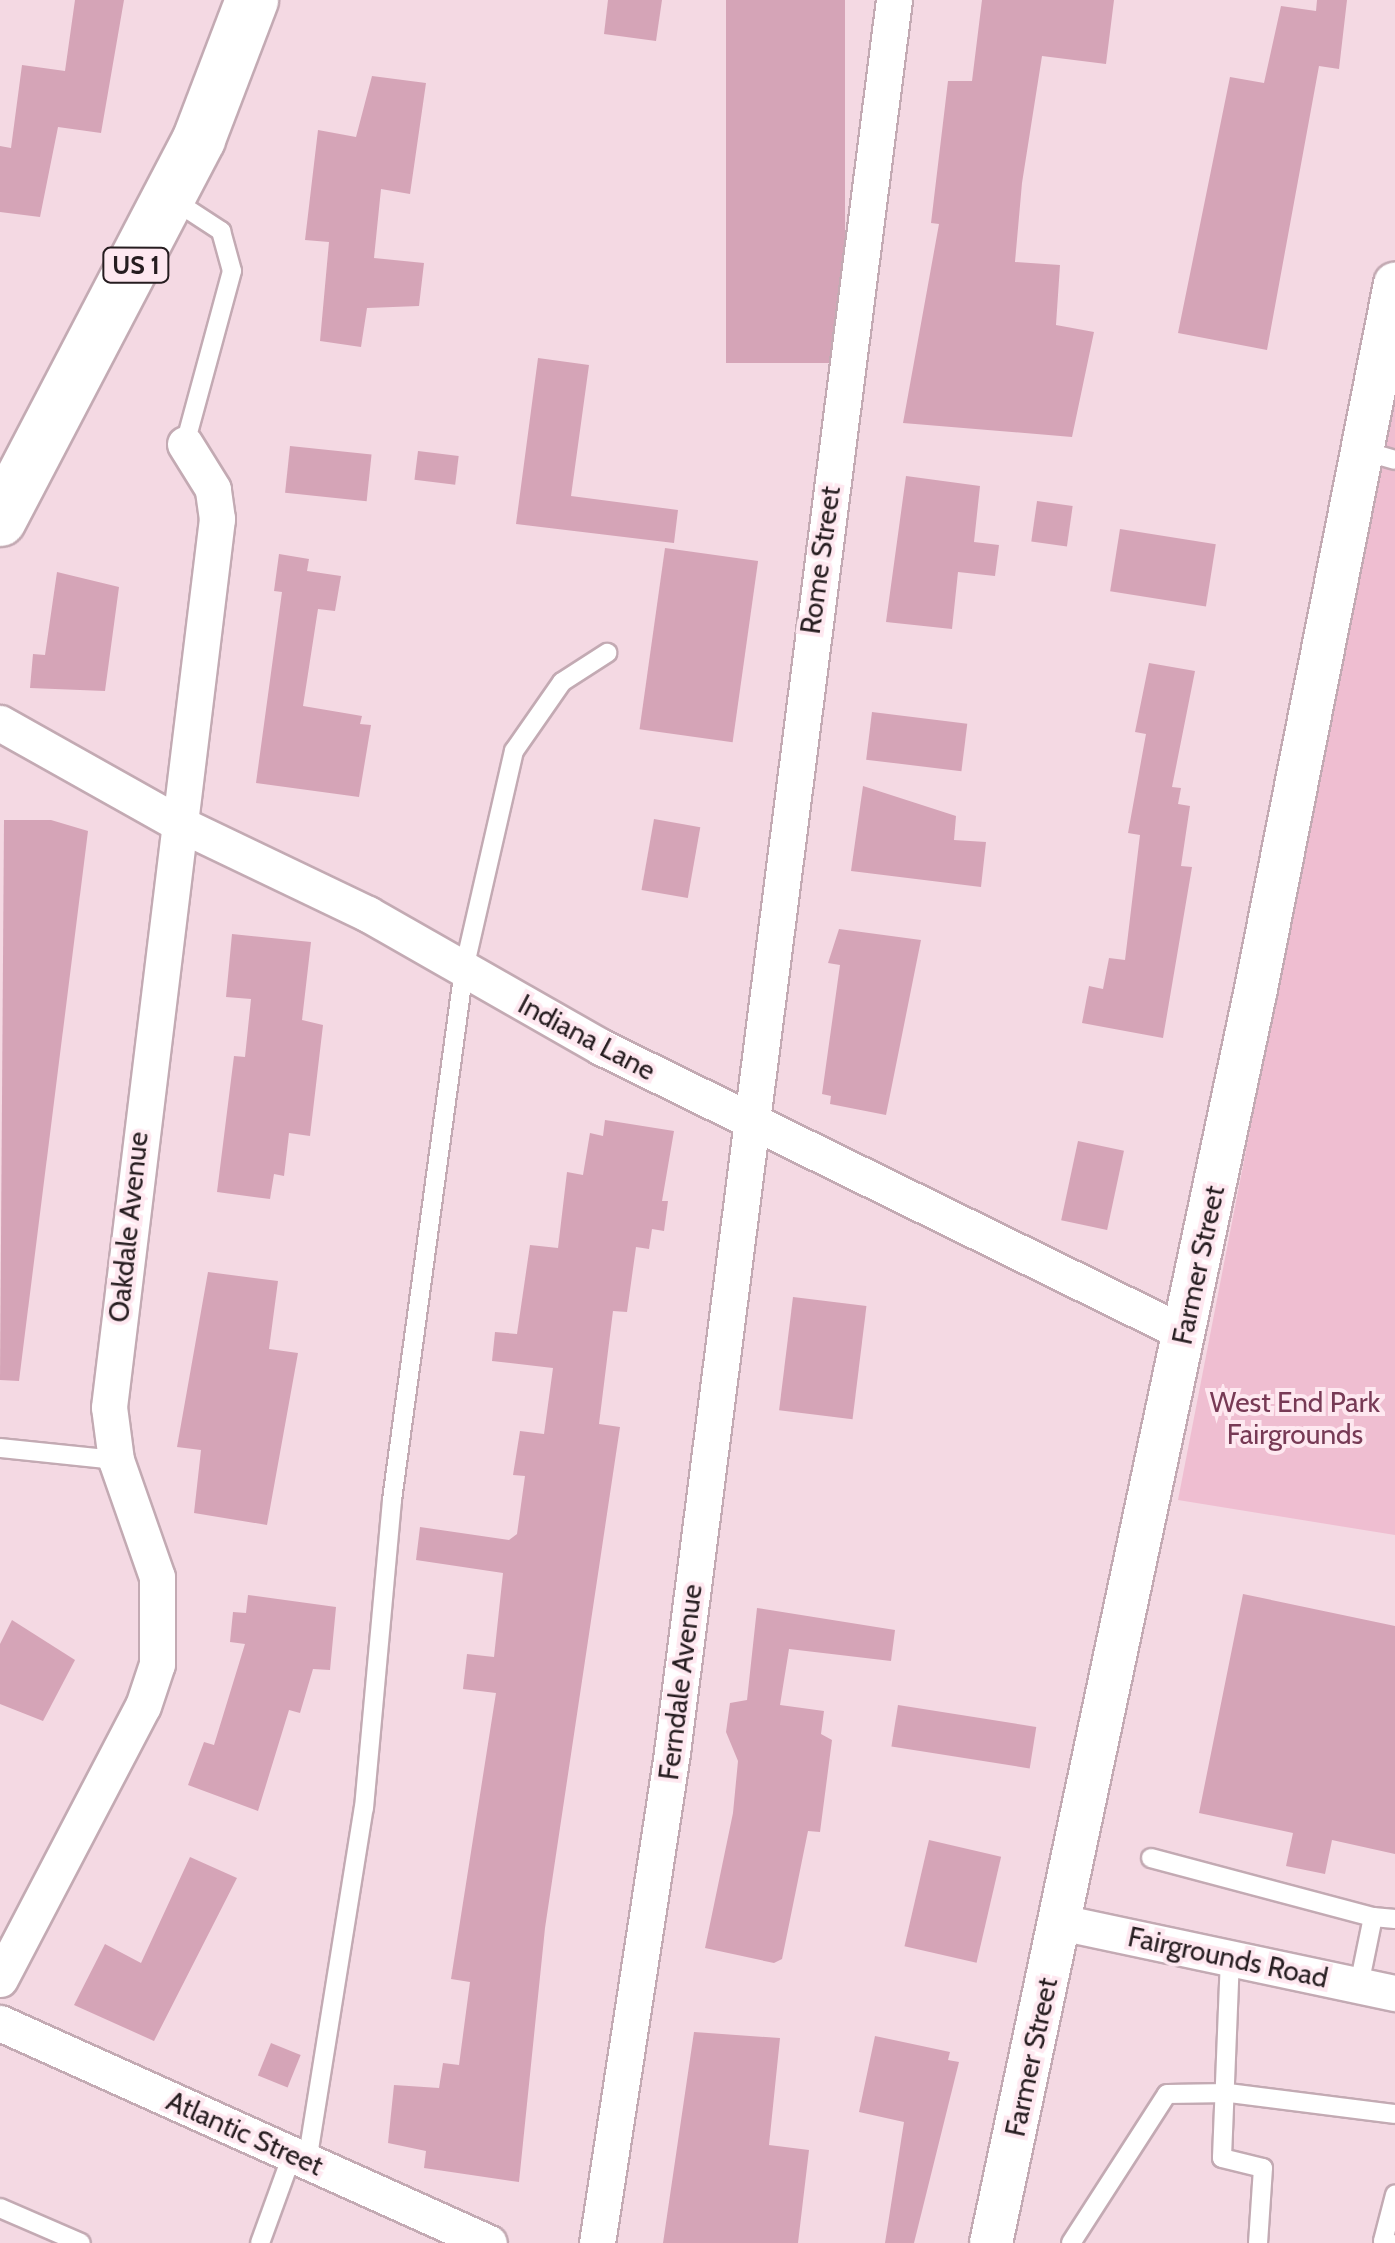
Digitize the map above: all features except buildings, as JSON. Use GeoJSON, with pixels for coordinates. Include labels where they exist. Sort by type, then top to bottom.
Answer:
{"type":"FeatureCollection","features":[{"type":"Feature","properties":{"kind":"main road","name":"US 1"},"geometry":{"type":"LineString","coordinates":[[0,520],[170,197],[252,0]]}},
{"type":"Feature","properties":{"kind":"street","name":"Rome Street"},"geometry":{"type":"LineString","coordinates":[[748,1120],[894,0]]}},
{"type":"Feature","properties":{"kind":"street","name":"Farmer Street"},"geometry":{"type":"LineString","coordinates":[[991,2243],[1184,1333],[1379,455],[1395,284]]}},
{"type":"Feature","properties":{"kind":"street","name":"Oakdale Avenue"},"geometry":{"type":"LineString","coordinates":[[0,1979],[143,1706],[157,1664],[156,1577],[116,1460],[109,1407],[216,519],[212,489],[185,444]]}},
{"type":"Feature","properties":{"kind":"street","name":"Indiana Lane"},"geometry":{"type":"LineString","coordinates":[[0,723],[178,823],[748,1120],[1184,1333]]}},
{"type":"Feature","properties":{"kind":"street","name":"Ferndale Avenue"},"geometry":{"type":"LineString","coordinates":[[597,2243],[669,1771],[748,1120]]}},
{"type":"Feature","properties":{"kind":"street","name":"Fairgrounds Road"},"geometry":{"type":"LineString","coordinates":[[1060,1922],[1395,1993]]}},
{"type":"Feature","properties":{"kind":"street","name":"Atlantic Street"},"geometry":{"type":"LineString","coordinates":[[0,2023],[490,2243]]}},
{"type":"Feature","properties":{"kind":"lane"},"geometry":{"type":"LineString","coordinates":[[170,197],[221,231],[232,271],[185,444]]}},
{"type":"Feature","properties":{"kind":"lane"},"geometry":{"type":"LineString","coordinates":[[260,2243],[300,2159],[364,1808],[394,1481],[464,969],[514,751],[562,682],[607,653]]}},
{"type":"Feature","properties":{"kind":"lane"},"geometry":{"type":"LineString","coordinates":[[0,1448],[116,1460]]}},
{"type":"Feature","properties":{"kind":"lane"},"geometry":{"type":"LineString","coordinates":[[1151,1858],[1373,1917],[1395,1919]]}},
{"type":"Feature","properties":{"kind":"lane"},"geometry":{"type":"LineString","coordinates":[[1359,1985],[1373,1917]]}},
{"type":"Feature","properties":{"kind":"lane"},"geometry":{"type":"LineString","coordinates":[[1230,1958],[1229,2093],[1222,2158],[1262,2168],[1258,2243]]}},
{"type":"Feature","properties":{"kind":"lane"},"geometry":{"type":"LineString","coordinates":[[1071,2243],[1168,2094],[1229,2093],[1395,2114]]}},
{"type":"Feature","properties":{"kind":"lane"},"geometry":{"type":"LineString","coordinates":[[1390,2243],[1382,2241],[1395,2195]]}},
{"type":"Feature","properties":{"kind":"lane"},"geometry":{"type":"LineString","coordinates":[[0,2208],[81,2243]]}},
{"type":"Feature","properties":{"kind":"green space","name":"West End Park Fairgrounds"},"geometry":{"type":"Polygon","coordinates":[[[1395,384],[1395,1535],[1178,1500],[1395,384]]]}}]}
